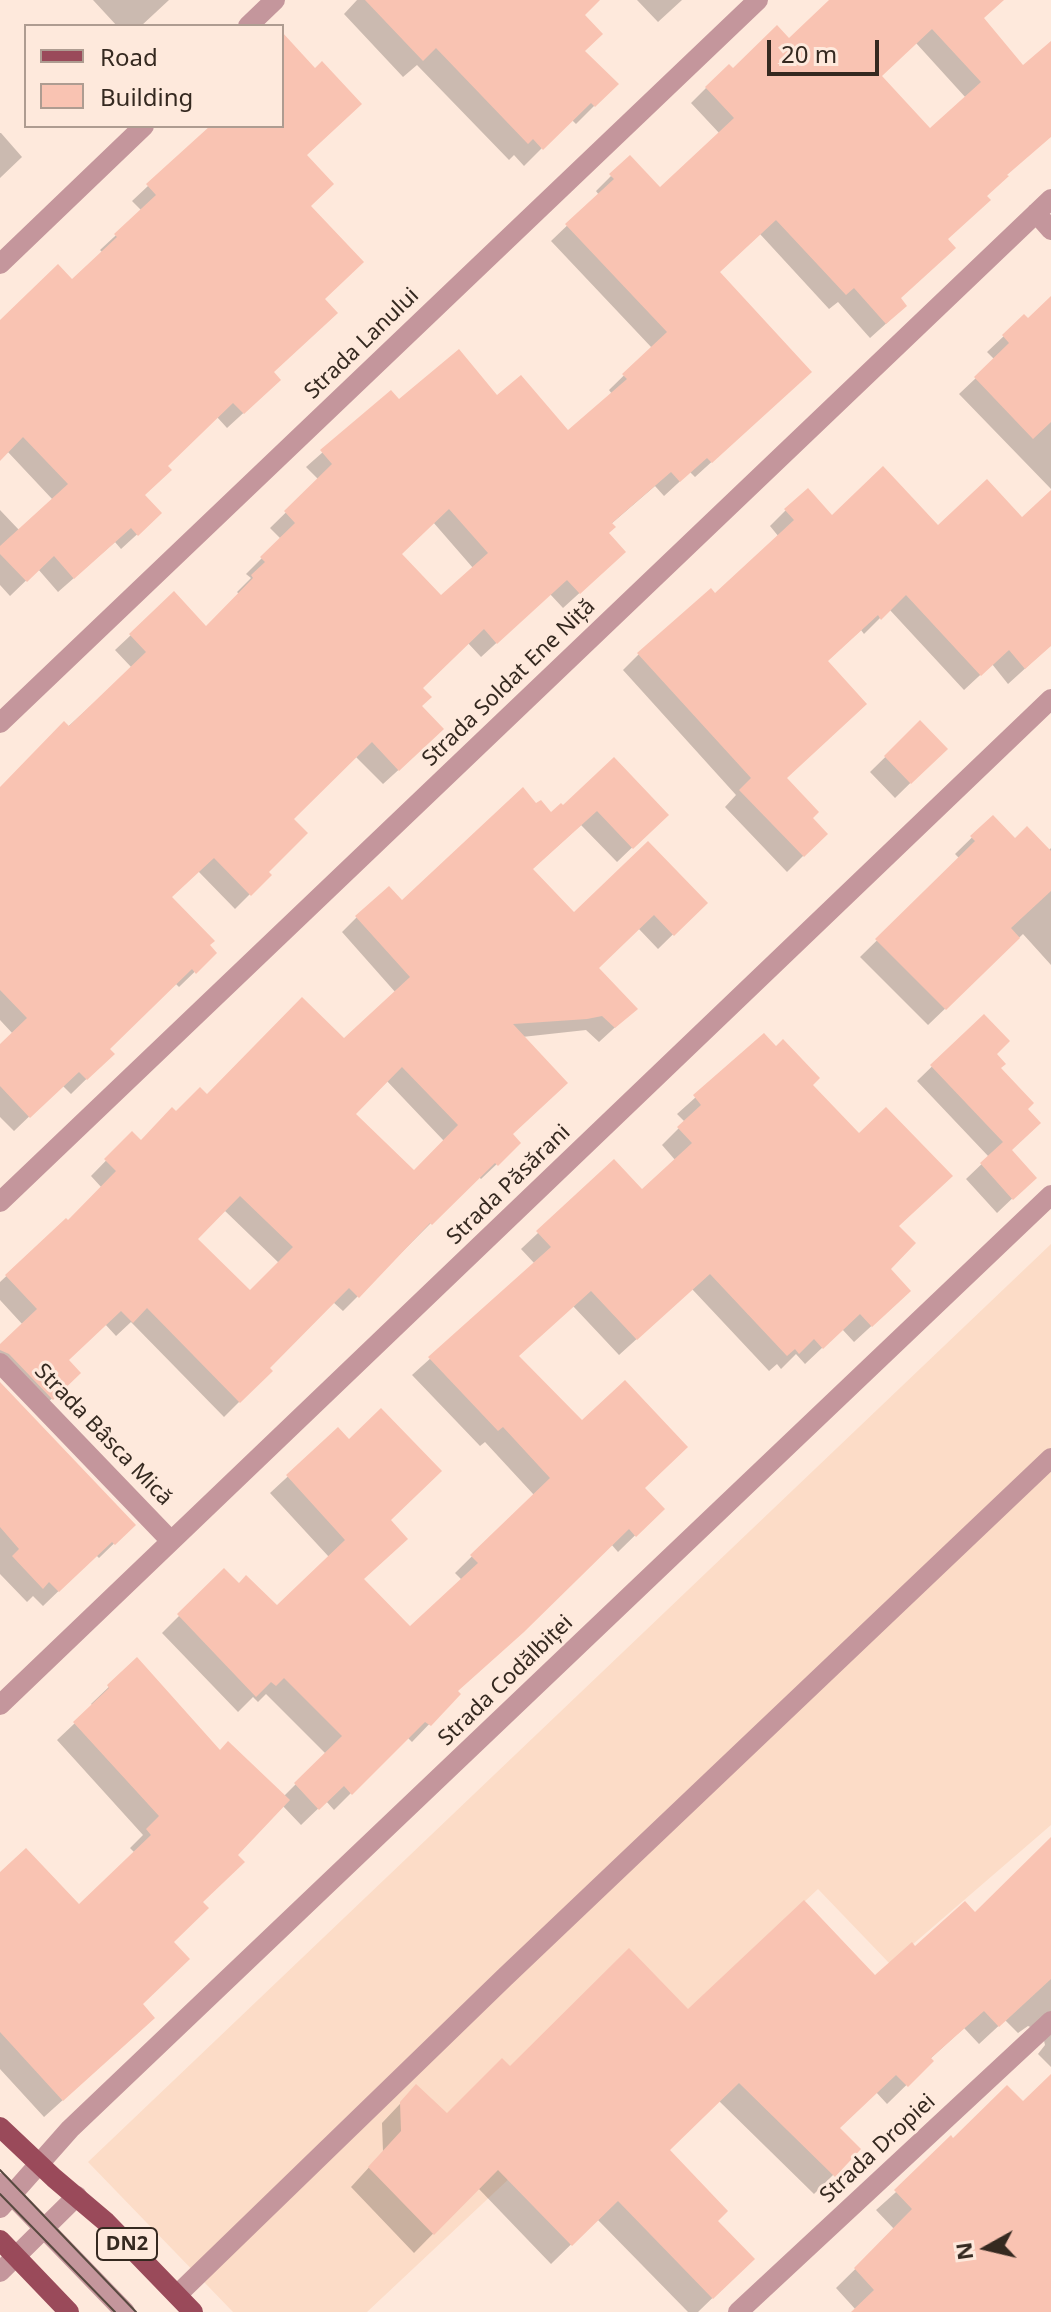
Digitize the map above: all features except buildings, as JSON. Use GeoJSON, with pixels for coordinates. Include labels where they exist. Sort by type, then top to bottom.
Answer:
{"type":"FeatureCollection","features":[{"type":"Feature","properties":{"kind":"main road","name":"DN2"},"geometry":{"type":"LineString","coordinates":[[0,2127],[77,2196],[193,2312]]}},
{"type":"Feature","properties":{"kind":"main road"},"geometry":{"type":"LineString","coordinates":[[0,2240],[69,2312]]}},
{"type":"Feature","properties":{"kind":"street"},"geometry":{"type":"LineString","coordinates":[[250,24],[275,0]]}},
{"type":"Feature","properties":{"kind":"street","name":"Strada Lanului"},"geometry":{"type":"LineString","coordinates":[[0,723],[758,0]]}},
{"type":"Feature","properties":{"kind":"street"},"geometry":{"type":"LineString","coordinates":[[0,264],[142,128]]}},
{"type":"Feature","properties":{"kind":"street"},"geometry":{"type":"LineString","coordinates":[[1043,206],[1051,230]]}},
{"type":"Feature","properties":{"kind":"street","name":"Strada Soldat Ene Niță"},"geometry":{"type":"LineString","coordinates":[[0,1202],[1043,206]]}},
{"type":"Feature","properties":{"kind":"street","name":"Strada Păsărani"},"geometry":{"type":"LineString","coordinates":[[0,1705],[1051,699]]}},
{"type":"Feature","properties":{"kind":"street","name":"Strada Codălbiței"},"geometry":{"type":"LineString","coordinates":[[4,2195],[1051,1195]]}},
{"type":"Feature","properties":{"kind":"street","name":"Strada Bâsca Mică"},"geometry":{"type":"LineString","coordinates":[[0,1363],[171,1541]]}},
{"type":"Feature","properties":{"kind":"street"},"geometry":{"type":"LineString","coordinates":[[177,2295],[505,1977],[1051,1458]]}},
{"type":"Feature","properties":{"kind":"street","name":"Strada Dropiei"},"geometry":{"type":"LineString","coordinates":[[738,2312],[1051,2021]]}},
{"type":"Feature","properties":{"kind":"street"},"geometry":{"type":"LineString","coordinates":[[4,2195],[43,2229],[125,2312]]}},
{"type":"Feature","properties":{"kind":"street"},"geometry":{"type":"LineString","coordinates":[[0,2272],[77,2196]]}},
{"type":"Feature","properties":{"kind":"shaded area"},"geometry":{"type":"Polygon","coordinates":[[[1051,1244],[1051,1825],[890,1964],[818,1889],[367,2312],[233,2312],[88,2162],[1051,1244]]]}},
{"type":"Feature","properties":{"kind":"tram line"},"geometry":{"type":"LineString","coordinates":[[0,2170],[136,2312]]}},
{"type":"Feature","properties":{"kind":"tram line"},"geometry":{"type":"LineString","coordinates":[[0,2194],[115,2312]]}}]}
